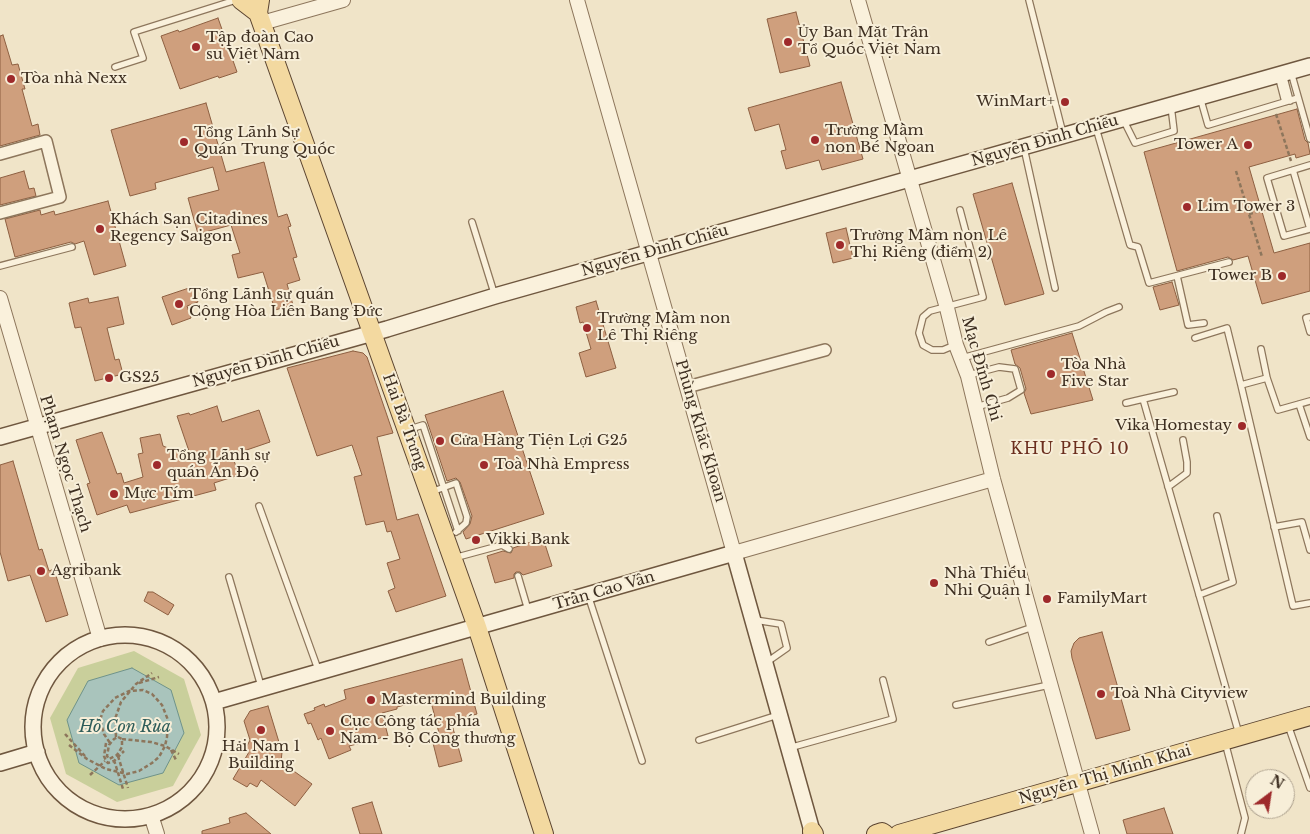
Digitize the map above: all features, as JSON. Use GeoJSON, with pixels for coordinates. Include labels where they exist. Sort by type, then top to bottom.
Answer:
{"type":"FeatureCollection","features":[{"type":"Feature","properties":{"kind":"main road"},"geometry":{"type":"LineString","coordinates":[[241,0],[260,12]]}},
{"type":"Feature","properties":{"kind":"main road","name":"Hai Bà Trưng"},"geometry":{"type":"LineString","coordinates":[[260,12],[372,333],[415,428],[451,533],[453,559],[544,834]]}},
{"type":"Feature","properties":{"kind":"main road","name":"Nguyễn Đình Chiểu"},"geometry":{"type":"LineString","coordinates":[[0,437],[1310,66]]}},
{"type":"Feature","properties":{"kind":"main road","name":"Trần Cao Vân"},"geometry":{"type":"LineString","coordinates":[[214,702],[734,553]]}},
{"type":"Feature","properties":{"kind":"main road","name":"Phùng Khắc Khoan"},"geometry":{"type":"LineString","coordinates":[[734,553],[813,833]]}},
{"type":"Feature","properties":{"kind":"main road"},"geometry":{"type":"LineString","coordinates":[[136,636],[157,641],[170,647],[182,655],[197,670],[209,689],[214,702],[217,716],[216,745],[206,772],[183,798],[165,810],[151,815],[137,818],[116,817],[95,813],[81,807],[59,789],[50,778],[38,752],[34,724],[35,709],[45,682],[53,670],[74,650],[100,638],[136,636]]}},
{"type":"Feature","properties":{"kind":"main road","name":"Nguyễn Thị Minh Khai"},"geometry":{"type":"LineString","coordinates":[[899,834],[1310,716]]}},
{"type":"Feature","properties":{"kind":"main road"},"geometry":{"type":"LineString","coordinates":[[0,763],[38,752]]}},
{"type":"Feature","properties":{"kind":"main road"},"geometry":{"type":"LineString","coordinates":[[876,834],[882,832],[885,834]]}},
{"type":"Feature","properties":{"kind":"street"},"geometry":{"type":"LineString","coordinates":[[260,12],[343,0]]}},
{"type":"Feature","properties":{"kind":"street","name":"Phùng Khắc Khoan"},"geometry":{"type":"LineString","coordinates":[[577,0],[734,553]]}},
{"type":"Feature","properties":{"kind":"street","name":"Mạc Đĩnh Chi"},"geometry":{"type":"LineString","coordinates":[[858,0],[959,351],[968,376],[993,479],[1036,626],[1092,834]]}},
{"type":"Feature","properties":{"kind":"street"},"geometry":{"type":"LineString","coordinates":[[0,154],[46,141],[60,197],[0,213]]}},
{"type":"Feature","properties":{"kind":"street","name":"Phạm Ngọc Thạch"},"geometry":{"type":"LineString","coordinates":[[0,298],[100,638]]}},
{"type":"Feature","properties":{"kind":"street"},"geometry":{"type":"LineString","coordinates":[[687,387],[825,350]]}},
{"type":"Feature","properties":{"kind":"street","name":"Trần Cao Vân"},"geometry":{"type":"LineString","coordinates":[[734,553],[993,479]]}},
{"type":"Feature","properties":{"kind":"street"},"geometry":{"type":"LineString","coordinates":[[151,815],[157,834]]}},
{"type":"Feature","properties":{"kind":"lane"},"geometry":{"type":"LineString","coordinates":[[115,67],[143,58],[134,32],[236,0]]}},
{"type":"Feature","properties":{"kind":"lane"},"geometry":{"type":"LineString","coordinates":[[1029,0],[1064,135]]}},
{"type":"Feature","properties":{"kind":"lane"},"geometry":{"type":"LineString","coordinates":[[1284,74],[1298,98],[1310,140]]}},
{"type":"Feature","properties":{"kind":"lane"},"geometry":{"type":"LineString","coordinates":[[1284,74],[1288,101]]}},
{"type":"Feature","properties":{"kind":"lane"},"geometry":{"type":"LineString","coordinates":[[1200,97],[1208,125],[1298,98]]}},
{"type":"Feature","properties":{"kind":"lane"},"geometry":{"type":"LineString","coordinates":[[1123,119],[1135,142],[1174,132],[1171,105]]}},
{"type":"Feature","properties":{"kind":"lane"},"geometry":{"type":"LineString","coordinates":[[1095,126],[1130,245],[1138,247],[1149,283],[1229,262]]}},
{"type":"Feature","properties":{"kind":"lane"},"geometry":{"type":"LineString","coordinates":[[1023,146],[1055,288]]}},
{"type":"Feature","properties":{"kind":"lane"},"geometry":{"type":"LineString","coordinates":[[1293,170],[1310,229],[1284,236],[1267,178],[1293,170],[1310,165]]}},
{"type":"Feature","properties":{"kind":"lane"},"geometry":{"type":"LineString","coordinates":[[960,210],[983,297],[930,311],[923,317],[919,333],[923,345],[932,350],[959,351],[1079,326],[1119,307]]}},
{"type":"Feature","properties":{"kind":"lane"},"geometry":{"type":"LineString","coordinates":[[472,222],[495,296]]}},
{"type":"Feature","properties":{"kind":"lane"},"geometry":{"type":"LineString","coordinates":[[0,266],[72,247]]}},
{"type":"Feature","properties":{"kind":"lane"},"geometry":{"type":"LineString","coordinates":[[1177,276],[1188,325],[1204,323]]}},
{"type":"Feature","properties":{"kind":"lane"},"geometry":{"type":"LineString","coordinates":[[1310,317],[1306,318],[1310,332]]}},
{"type":"Feature","properties":{"kind":"lane"},"geometry":{"type":"LineString","coordinates":[[1195,338],[1227,328],[1293,606],[1310,603]]}},
{"type":"Feature","properties":{"kind":"lane"},"geometry":{"type":"LineString","coordinates":[[1261,349],[1267,378],[1278,410],[1310,401]]}},
{"type":"Feature","properties":{"kind":"lane"},"geometry":{"type":"LineString","coordinates":[[968,376],[999,367],[1015,370],[1021,390],[1008,398],[976,408]]}},
{"type":"Feature","properties":{"kind":"lane"},"geometry":{"type":"LineString","coordinates":[[1242,385],[1267,378]]}},
{"type":"Feature","properties":{"kind":"lane"},"geometry":{"type":"LineString","coordinates":[[1126,403],[1174,392]]}},
{"type":"Feature","properties":{"kind":"lane"},"geometry":{"type":"LineString","coordinates":[[1143,399],[1199,595],[1232,739],[1244,818],[1241,834]]}},
{"type":"Feature","properties":{"kind":"lane"},"geometry":{"type":"LineString","coordinates":[[1299,404],[1310,437]]}},
{"type":"Feature","properties":{"kind":"lane"},"geometry":{"type":"LineString","coordinates":[[1168,487],[1187,474],[1187,462],[1182,440]]}},
{"type":"Feature","properties":{"kind":"lane"},"geometry":{"type":"LineString","coordinates":[[436,490],[456,483],[467,517],[466,523],[451,533]]}},
{"type":"Feature","properties":{"kind":"lane"},"geometry":{"type":"LineString","coordinates":[[259,506],[319,672]]}},
{"type":"Feature","properties":{"kind":"lane"},"geometry":{"type":"LineString","coordinates":[[1199,595],[1233,582],[1217,516]]}},
{"type":"Feature","properties":{"kind":"lane"},"geometry":{"type":"LineString","coordinates":[[1274,527],[1302,522],[1310,550]]}},
{"type":"Feature","properties":{"kind":"lane"},"geometry":{"type":"LineString","coordinates":[[453,559],[502,544],[509,549]]}},
{"type":"Feature","properties":{"kind":"lane"},"geometry":{"type":"LineString","coordinates":[[518,576],[528,612]]}},
{"type":"Feature","properties":{"kind":"lane"},"geometry":{"type":"LineString","coordinates":[[229,577],[262,688]]}},
{"type":"Feature","properties":{"kind":"lane"},"geometry":{"type":"LineString","coordinates":[[588,595],[642,761]]}},
{"type":"Feature","properties":{"kind":"lane"},"geometry":{"type":"LineString","coordinates":[[753,620],[781,624],[787,648],[765,663]]}},
{"type":"Feature","properties":{"kind":"lane"},"geometry":{"type":"LineString","coordinates":[[990,642],[1036,626]]}},
{"type":"Feature","properties":{"kind":"lane"},"geometry":{"type":"LineString","coordinates":[[789,748],[894,719],[883,680]]}},
{"type":"Feature","properties":{"kind":"lane"},"geometry":{"type":"LineString","coordinates":[[956,705],[1051,685]]}},
{"type":"Feature","properties":{"kind":"lane"},"geometry":{"type":"LineString","coordinates":[[699,740],[780,715]]}},
{"type":"Feature","properties":{"kind":"lane"},"geometry":{"type":"LineString","coordinates":[[1288,722],[1310,788]]}},
{"type":"Feature","properties":{"kind":"path"},"geometry":{"type":"LineString","coordinates":[[1236,171],[1262,257]]}},
{"type":"Feature","properties":{"kind":"path"},"geometry":{"type":"LineString","coordinates":[[1249,214],[1268,209]]}},
{"type":"Feature","properties":{"kind":"path"},"geometry":{"type":"LineString","coordinates":[[116,737],[114,728],[117,710],[129,691],[152,674]]}},
{"type":"Feature","properties":{"kind":"path"},"geometry":{"type":"LineString","coordinates":[[136,684],[159,677]]}},
{"type":"Feature","properties":{"kind":"path"},"geometry":{"type":"LineString","coordinates":[[69,745],[100,767],[118,773],[131,774],[146,768],[158,757],[165,746],[168,720],[162,704],[156,697],[147,692],[129,691],[115,698],[108,704],[101,715],[102,729],[108,743]]}},
{"type":"Feature","properties":{"kind":"path"},"geometry":{"type":"LineString","coordinates":[[65,734],[87,759]]}},
{"type":"Feature","properties":{"kind":"path"},"geometry":{"type":"LineString","coordinates":[[116,737],[165,746],[179,754]]}},
{"type":"Feature","properties":{"kind":"path"},"geometry":{"type":"LineString","coordinates":[[116,737],[108,743],[104,753],[108,763],[124,751]]}},
{"type":"Feature","properties":{"kind":"path"},"geometry":{"type":"LineString","coordinates":[[114,760],[120,751],[122,739]]}},
{"type":"Feature","properties":{"kind":"path"},"geometry":{"type":"LineString","coordinates":[[170,749],[176,760]]}},
{"type":"Feature","properties":{"kind":"path"},"geometry":{"type":"LineString","coordinates":[[118,756],[128,788]]}},
{"type":"Feature","properties":{"kind":"path"},"geometry":{"type":"LineString","coordinates":[[90,775],[107,760]]}},
{"type":"Feature","properties":{"kind":"path"},"geometry":{"type":"LineString","coordinates":[[114,760],[123,789]]}},
{"type":"Feature","properties":{"kind":"green space","name":"Hồ Con Rùa"},"geometry":{"type":"Polygon","coordinates":[[[134,651],[184,679],[201,735],[173,786],[117,802],[66,774],[50,718],[78,668],[134,651]]]}},
{"type":"Feature","properties":{"kind":"water","name":"Hồ Con Rùa"},"geometry":{"type":"Polygon","coordinates":[[[132,668],[171,690],[184,733],[163,773],[119,785],[79,763],[67,720],[88,681],[132,668]]]}},
{"type":"Feature","properties":{"kind":"building","name":"Ủy Ban Mặt Trận Tổ Quốc Việt Nam"},"geometry":{"type":"Polygon","coordinates":[[[796,12],[810,66],[780,73],[767,19],[796,12]]]}},
{"type":"Feature","properties":{"kind":"building","name":"Tập đoàn Cao su Việt Nam"},"geometry":{"type":"Polygon","coordinates":[[[218,18],[237,72],[219,78],[218,76],[180,89],[161,36],[178,30],[179,32],[218,18]]]}},
{"type":"Feature","properties":{"kind":"building"},"geometry":{"type":"Polygon","coordinates":[[[3,35],[12,65],[18,64],[25,89],[22,89],[32,126],[38,124],[40,135],[0,146],[0,36],[3,35]]]}},
{"type":"Feature","properties":{"kind":"building"},"geometry":{"type":"Polygon","coordinates":[[[841,82],[863,159],[822,170],[819,160],[786,169],[781,151],[786,150],[779,124],[755,131],[748,108],[841,82]]]}},
{"type":"Feature","properties":{"kind":"building"},"geometry":{"type":"Polygon","coordinates":[[[206,103],[226,172],[264,162],[278,217],[287,214],[291,226],[288,227],[297,257],[293,258],[300,280],[287,284],[293,305],[275,310],[263,272],[238,278],[232,255],[240,253],[231,225],[198,234],[188,198],[219,190],[213,167],[155,183],[156,189],[130,196],[111,130],[206,103]]]}},
{"type":"Feature","properties":{"kind":"building"},"geometry":{"type":"Polygon","coordinates":[[[1297,109],[1310,154],[1296,158],[1295,154],[1249,167],[1274,253],[1310,243],[1310,291],[1262,304],[1248,256],[1233,260],[1228,257],[1177,271],[1144,152],[1297,109]]]}},
{"type":"Feature","properties":{"kind":"building"},"geometry":{"type":"Polygon","coordinates":[[[24,171],[29,189],[34,188],[36,196],[0,205],[0,178],[24,171]]]}},
{"type":"Feature","properties":{"kind":"building"},"geometry":{"type":"Polygon","coordinates":[[[1012,183],[1044,294],[1005,305],[973,194],[1012,183]]]}},
{"type":"Feature","properties":{"kind":"building"},"geometry":{"type":"Polygon","coordinates":[[[108,201],[126,266],[94,275],[84,241],[75,244],[71,242],[15,257],[5,219],[40,210],[41,215],[54,211],[55,215],[108,201]]]}},
{"type":"Feature","properties":{"kind":"building","name":"Trường Mầm non Lê Thị Riêng (điểm 2)"},"geometry":{"type":"Polygon","coordinates":[[[846,228],[853,258],[833,263],[826,233],[846,228]]]}},
{"type":"Feature","properties":{"kind":"building"},"geometry":{"type":"Polygon","coordinates":[[[1172,282],[1179,305],[1160,310],[1153,287],[1172,282]]]}},
{"type":"Feature","properties":{"kind":"building","name":"Tổng Lãnh sự quán Cộng Hòa Liên Bang Ðức"},"geometry":{"type":"Polygon","coordinates":[[[192,287],[198,302],[187,306],[191,318],[172,325],[162,297],[192,287]]]}},
{"type":"Feature","properties":{"kind":"building"},"geometry":{"type":"Polygon","coordinates":[[[118,297],[124,324],[107,328],[115,360],[119,359],[123,374],[95,381],[81,327],[75,328],[69,303],[88,298],[89,303],[118,297]]]}},
{"type":"Feature","properties":{"kind":"building"},"geometry":{"type":"Polygon","coordinates":[[[596,301],[616,368],[586,377],[579,353],[591,349],[583,322],[580,323],[576,307],[596,301]]]}},
{"type":"Feature","properties":{"kind":"building","name":"Tòa Nhà Five Star"},"geometry":{"type":"Polygon","coordinates":[[[1072,333],[1093,400],[1031,414],[1024,393],[1026,389],[1020,368],[1015,364],[1011,350],[1072,333]]]}},
{"type":"Feature","properties":{"kind":"building"},"geometry":{"type":"Polygon","coordinates":[[[353,351],[363,353],[367,357],[393,433],[377,437],[397,520],[418,514],[446,596],[396,612],[388,591],[395,588],[387,563],[400,559],[391,531],[387,532],[384,521],[366,525],[354,477],[362,475],[352,445],[317,456],[287,368],[353,351]]]}},
{"type":"Feature","properties":{"kind":"building","name":"Toà Nhà Empress"},"geometry":{"type":"Polygon","coordinates":[[[503,391],[544,514],[466,539],[463,532],[470,524],[472,516],[460,482],[456,478],[447,481],[425,415],[503,391]]]}},
{"type":"Feature","properties":{"kind":"building"},"geometry":{"type":"Polygon","coordinates":[[[217,406],[222,422],[259,410],[270,442],[232,455],[239,475],[214,483],[216,490],[130,513],[127,505],[97,515],[87,484],[90,483],[76,440],[102,432],[117,474],[121,473],[124,483],[143,477],[138,454],[143,453],[140,438],[160,434],[163,446],[191,457],[177,416],[189,413],[190,415],[217,406]]]}},
{"type":"Feature","properties":{"kind":"building"},"geometry":{"type":"Polygon","coordinates":[[[13,461],[39,550],[42,549],[49,571],[54,569],[68,615],[46,622],[30,575],[8,581],[0,552],[0,465],[13,461]]]}},
{"type":"Feature","properties":{"kind":"building"},"geometry":{"type":"Polygon","coordinates":[[[543,538],[552,566],[523,575],[520,572],[516,572],[514,578],[495,583],[487,556],[503,551],[511,553],[513,548],[543,538]]]}},
{"type":"Feature","properties":{"kind":"building"},"geometry":{"type":"Polygon","coordinates":[[[148,592],[153,592],[174,605],[168,615],[144,601],[148,592]]]}},
{"type":"Feature","properties":{"kind":"building","name":"Toà Nhà Cityview"},"geometry":{"type":"Polygon","coordinates":[[[1102,632],[1130,730],[1096,739],[1071,651],[1074,643],[1079,638],[1102,632]]]}},
{"type":"Feature","properties":{"kind":"building","name":"Mastermind Building"},"geometry":{"type":"Polygon","coordinates":[[[462,659],[477,714],[451,721],[462,761],[439,767],[433,743],[441,741],[430,698],[382,713],[388,736],[349,746],[351,750],[329,759],[321,738],[318,740],[311,723],[308,724],[304,714],[324,704],[325,707],[346,699],[344,690],[462,659]]]}},
{"type":"Feature","properties":{"kind":"building"},"geometry":{"type":"Polygon","coordinates":[[[268,706],[282,752],[281,762],[312,784],[295,806],[261,780],[257,787],[250,783],[247,787],[233,779],[249,752],[245,750],[250,740],[244,721],[250,711],[268,706]]]}},
{"type":"Feature","properties":{"kind":"building"},"geometry":{"type":"Polygon","coordinates":[[[372,802],[382,834],[360,834],[352,808],[372,802]]]}},
{"type":"Feature","properties":{"kind":"building"},"geometry":{"type":"Polygon","coordinates":[[[1164,808],[1173,834],[1127,834],[1123,820],[1164,808]]]}},
{"type":"Feature","properties":{"kind":"building"},"geometry":{"type":"Polygon","coordinates":[[[246,813],[271,834],[202,834],[202,831],[230,823],[229,818],[246,813]]]}},
{"type":"Feature","properties":{"kind":"place","name":"Ủy Ban Mặt Trận Tổ Quốc Việt Nam"},"geometry":{"type":"Point","coordinates":[788,42]}},
{"type":"Feature","properties":{"kind":"place","name":"Tập đoàn Cao su Việt Nam"},"geometry":{"type":"Point","coordinates":[196,47]}},
{"type":"Feature","properties":{"kind":"place","name":"Tòa nhà Nexx"},"geometry":{"type":"Point","coordinates":[11,79]}},
{"type":"Feature","properties":{"kind":"place","name":"WinMart+"},"geometry":{"type":"Point","coordinates":[1065,102]}},
{"type":"Feature","properties":{"kind":"place","name":"Trường Mầm non Bé Ngoan"},"geometry":{"type":"Point","coordinates":[815,140]}},
{"type":"Feature","properties":{"kind":"place","name":"Tổng Lãnh Sự Quán Trung Quốc"},"geometry":{"type":"Point","coordinates":[184,142]}},
{"type":"Feature","properties":{"kind":"place","name":"Tower A"},"geometry":{"type":"Point","coordinates":[1248,145]}},
{"type":"Feature","properties":{"kind":"place","name":"Lim Tower 3"},"geometry":{"type":"Point","coordinates":[1187,207]}},
{"type":"Feature","properties":{"kind":"place","name":"Khách Sạn Citadines Regency Saigon"},"geometry":{"type":"Point","coordinates":[100,229]}},
{"type":"Feature","properties":{"kind":"place","name":"Trường Mầm non Lê Thị Riêng (điểm 2)"},"geometry":{"type":"Point","coordinates":[840,245]}},
{"type":"Feature","properties":{"kind":"place","name":"Tower B"},"geometry":{"type":"Point","coordinates":[1282,276]}},
{"type":"Feature","properties":{"kind":"place","name":"Tổng Lãnh sự quán Cộng Hòa Liên Bang Ðức"},"geometry":{"type":"Point","coordinates":[179,304]}},
{"type":"Feature","properties":{"kind":"place","name":"Trường Mầm non Lê Thị Riêng"},"geometry":{"type":"Point","coordinates":[587,328]}},
{"type":"Feature","properties":{"kind":"place","name":"Tòa Nhà Five Star"},"geometry":{"type":"Point","coordinates":[1051,374]}},
{"type":"Feature","properties":{"kind":"place","name":"GS25"},"geometry":{"type":"Point","coordinates":[109,378]}},
{"type":"Feature","properties":{"kind":"place","name":"Vika Homestay"},"geometry":{"type":"Point","coordinates":[1242,426]}},
{"type":"Feature","properties":{"kind":"place","name":"Cửa Hàng Tiện Lợi G25"},"geometry":{"type":"Point","coordinates":[440,441]}},
{"type":"Feature","properties":{"kind":"place","name":"Tổng Lãnh sự quán Ấn Độ"},"geometry":{"type":"Point","coordinates":[157,465]}},
{"type":"Feature","properties":{"kind":"place","name":"Toà Nhà Empress"},"geometry":{"type":"Point","coordinates":[484,465]}},
{"type":"Feature","properties":{"kind":"place","name":"Mực Tím"},"geometry":{"type":"Point","coordinates":[114,494]}},
{"type":"Feature","properties":{"kind":"place","name":"Vikki Bank"},"geometry":{"type":"Point","coordinates":[476,540]}},
{"type":"Feature","properties":{"kind":"place","name":"Agribank"},"geometry":{"type":"Point","coordinates":[41,571]}},
{"type":"Feature","properties":{"kind":"place","name":"Nhà Thiếu Nhi Quận 1"},"geometry":{"type":"Point","coordinates":[934,583]}},
{"type":"Feature","properties":{"kind":"place","name":"FamilyMart"},"geometry":{"type":"Point","coordinates":[1047,599]}},
{"type":"Feature","properties":{"kind":"place","name":"Toà Nhà Cityview"},"geometry":{"type":"Point","coordinates":[1101,694]}},
{"type":"Feature","properties":{"kind":"place","name":"Mastermind Building"},"geometry":{"type":"Point","coordinates":[371,700]}},
{"type":"Feature","properties":{"kind":"place","name":"Hải Nam 1 Building"},"geometry":{"type":"Point","coordinates":[261,730]}},
{"type":"Feature","properties":{"kind":"place","name":"Cục Công tác phía Nam - Bộ Công thương"},"geometry":{"type":"Point","coordinates":[330,731]}},
{"type":"Feature","properties":{"kind":"district","name":"KHU PHỐ 10"},"geometry":{"type":"Point","coordinates":[1070,449]}}]}
